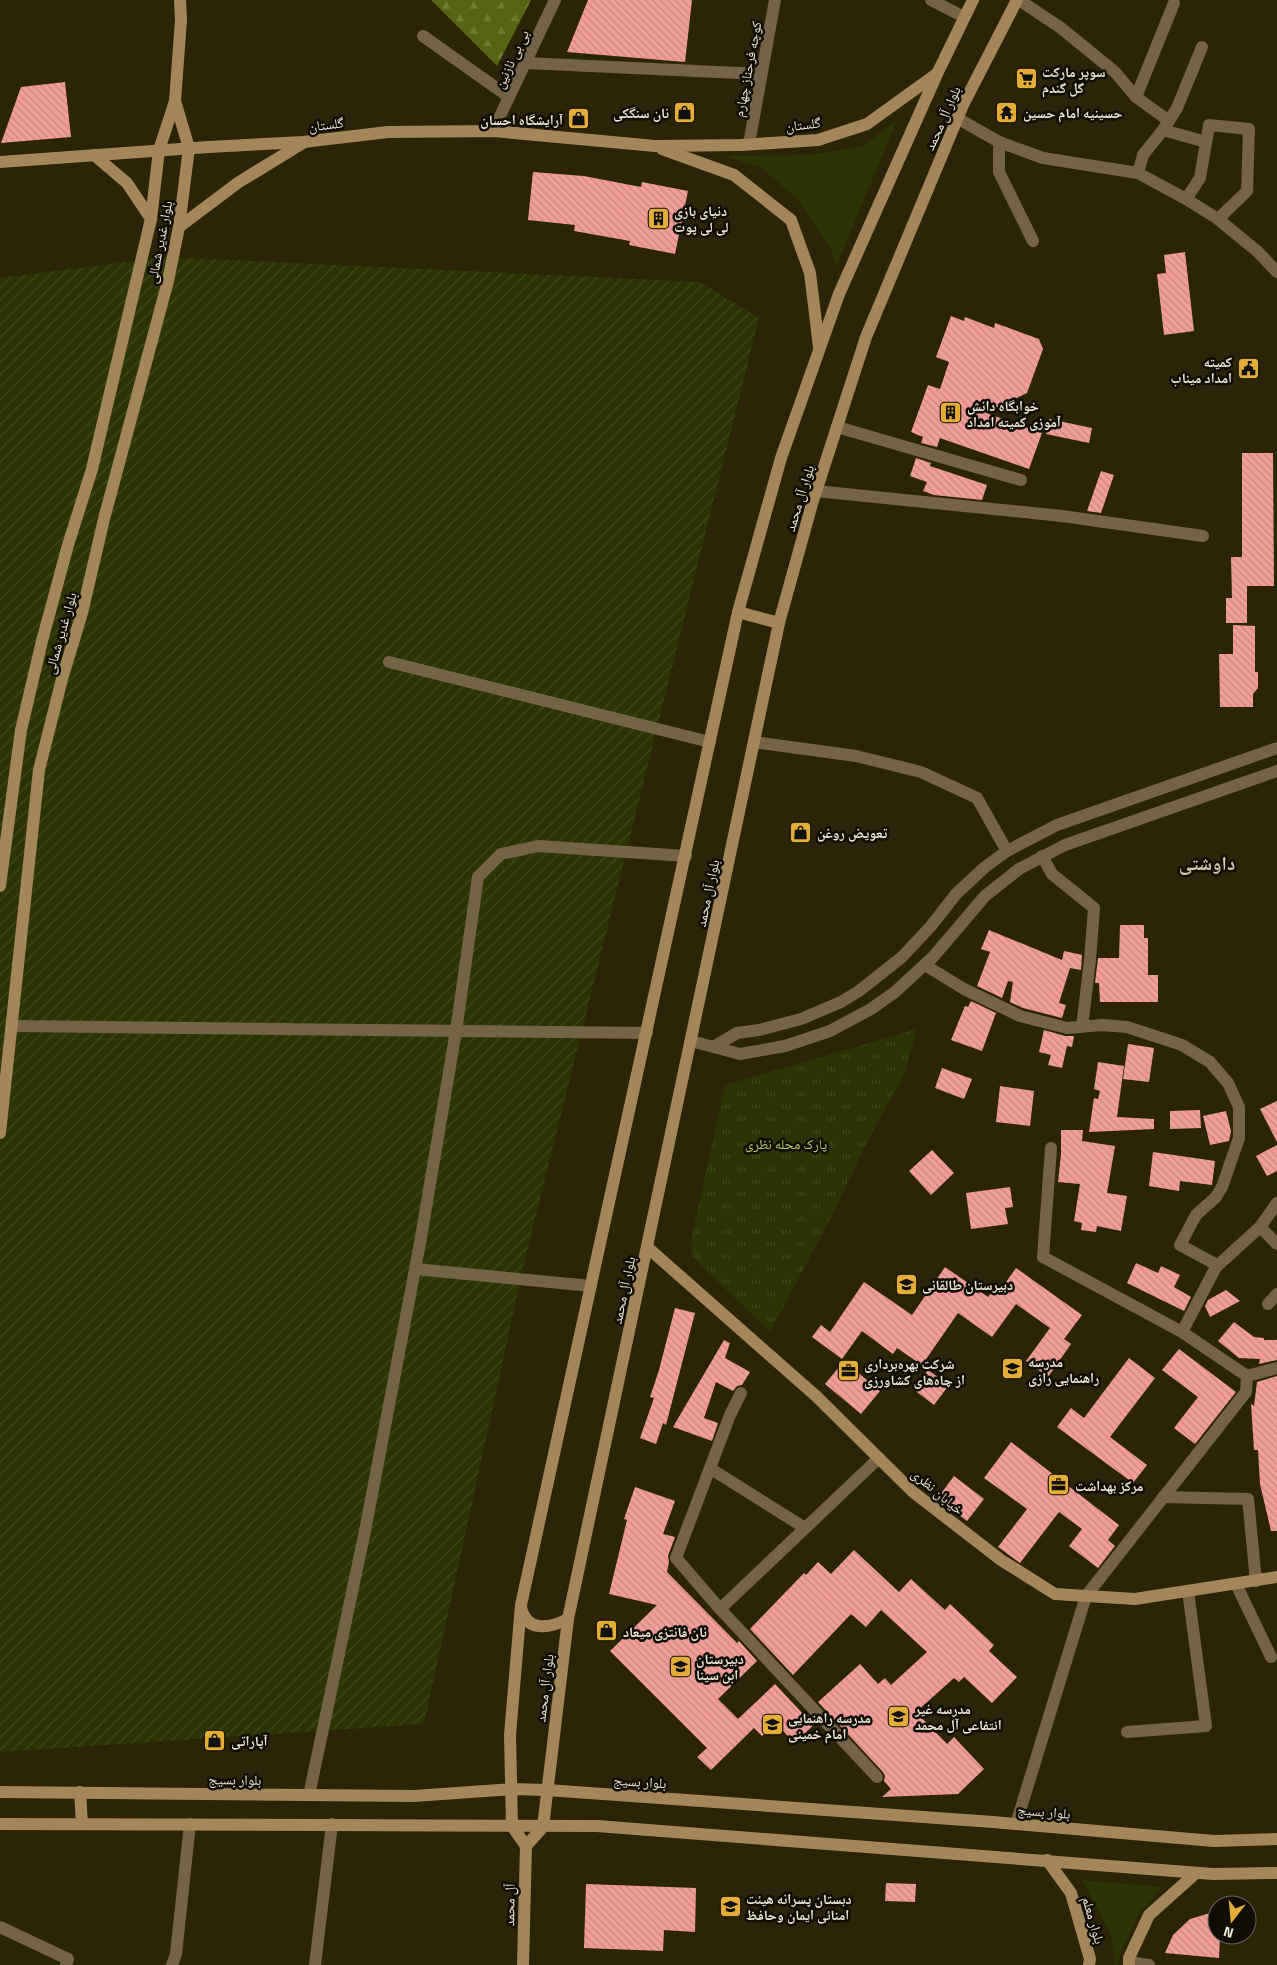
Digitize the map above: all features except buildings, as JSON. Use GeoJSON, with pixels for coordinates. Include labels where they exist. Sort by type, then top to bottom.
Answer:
{"type":"FeatureCollection","features":[{"type":"Feature","properties":{"kind":"main road"},"geometry":{"type":"LineString","coordinates":[[180,0],[181,20],[175,101],[189,148]]}},
{"type":"Feature","properties":{"kind":"main road","name":"بلوار آل محمد"},"geometry":{"type":"LineString","coordinates":[[512,1826],[510,1735],[521,1605],[738,612],[781,458],[839,294],[937,74],[973,0]]}},
{"type":"Feature","properties":{"kind":"main road","name":"بلوار آل محمد"},"geometry":{"type":"LineString","coordinates":[[543,1827],[568,1619],[779,623],[816,491],[866,337],[957,118],[1018,0]]}},
{"type":"Feature","properties":{"kind":"main road","name":"گلستان"},"geometry":{"type":"LineString","coordinates":[[0,162],[189,148],[304,142],[388,132],[493,131],[655,146],[818,140],[867,124],[937,74]]}},
{"type":"Feature","properties":{"kind":"main road","name":"بلوار غدیر شمالی"},"geometry":{"type":"LineString","coordinates":[[0,886],[21,730],[42,640],[68,544],[92,470],[151,219],[159,150],[175,101]]}},
{"type":"Feature","properties":{"kind":"main road"},"geometry":{"type":"LineString","coordinates":[[178,227],[239,182],[304,142]]}},
{"type":"Feature","properties":{"kind":"main road","name":"گلستان"},"geometry":{"type":"LineString","coordinates":[[655,146],[734,175],[791,220],[810,273],[819,350]]}},
{"type":"Feature","properties":{"kind":"main road","name":"بلوار غدیر شمالی"},"geometry":{"type":"LineString","coordinates":[[0,1133],[40,770],[62,680],[82,613],[104,518],[168,281],[189,148]]}},
{"type":"Feature","properties":{"kind":"main road"},"geometry":{"type":"LineString","coordinates":[[94,155],[127,183],[151,219]]}},
{"type":"Feature","properties":{"kind":"main road"},"geometry":{"type":"LineString","coordinates":[[738,612],[779,623]]}},
{"type":"Feature","properties":{"kind":"main road","name":"خیابان نظری"},"geometry":{"type":"LineString","coordinates":[[647,1246],[816,1396],[913,1492],[1001,1560],[1055,1594],[1135,1599],[1277,1577]]}},
{"type":"Feature","properties":{"kind":"main road"},"geometry":{"type":"LineString","coordinates":[[521,1605],[523,1615],[529,1622],[535,1625],[549,1627],[568,1619]]}},
{"type":"Feature","properties":{"kind":"main road","name":"بلوار بسیج"},"geometry":{"type":"LineString","coordinates":[[0,1792],[414,1796],[512,1789],[547,1790],[1016,1824],[1214,1841],[1277,1839]]}},
{"type":"Feature","properties":{"kind":"main road"},"geometry":{"type":"LineString","coordinates":[[80,1792],[82,1824]]}},
{"type":"Feature","properties":{"kind":"main road"},"geometry":{"type":"LineString","coordinates":[[0,1824],[597,1826],[1196,1873],[1277,1873]]}},
{"type":"Feature","properties":{"kind":"main road"},"geometry":{"type":"LineString","coordinates":[[512,1826],[526,1846],[543,1827]]}},
{"type":"Feature","properties":{"kind":"main road","name":"آل محمد"},"geometry":{"type":"LineString","coordinates":[[523,1965],[526,1846]]}},
{"type":"Feature","properties":{"kind":"main road","name":"بلوار معلم"},"geometry":{"type":"LineString","coordinates":[[1047,1860],[1071,1893],[1090,1959],[1089,1965]]}},
{"type":"Feature","properties":{"kind":"main road"},"geometry":{"type":"LineString","coordinates":[[1129,1964],[1129,1958],[1149,1915],[1196,1873]]}},
{"type":"Feature","properties":{"kind":"street","name":"بی بی نازنین"},"geometry":{"type":"LineString","coordinates":[[493,131],[555,0]]}},
{"type":"Feature","properties":{"kind":"street","name":"کوچه فرحناز چهارم"},"geometry":{"type":"LineString","coordinates":[[749,144],[760,74],[776,0]]}},
{"type":"Feature","properties":{"kind":"street"},"geometry":{"type":"LineString","coordinates":[[931,0],[964,17]]}},
{"type":"Feature","properties":{"kind":"street"},"geometry":{"type":"LineString","coordinates":[[1018,0],[1061,28],[1115,72],[1136,97],[1166,125],[1206,142]]}},
{"type":"Feature","properties":{"kind":"street"},"geometry":{"type":"LineString","coordinates":[[1136,97],[1174,3]]}},
{"type":"Feature","properties":{"kind":"street"},"geometry":{"type":"LineString","coordinates":[[423,36],[509,98]]}},
{"type":"Feature","properties":{"kind":"street"},"geometry":{"type":"LineString","coordinates":[[1138,173],[1143,155],[1177,108],[1202,47]]}},
{"type":"Feature","properties":{"kind":"street"},"geometry":{"type":"LineString","coordinates":[[526,63],[760,74]]}},
{"type":"Feature","properties":{"kind":"street"},"geometry":{"type":"LineString","coordinates":[[957,118],[999,142],[1043,158],[1138,173],[1218,219],[1258,252],[1277,272]]}},
{"type":"Feature","properties":{"kind":"street"},"geometry":{"type":"LineString","coordinates":[[1186,199],[1200,178],[1209,125],[1249,129],[1247,191],[1218,219]]}},
{"type":"Feature","properties":{"kind":"street"},"geometry":{"type":"LineString","coordinates":[[999,142],[999,172],[1033,241]]}},
{"type":"Feature","properties":{"kind":"street"},"geometry":{"type":"LineString","coordinates":[[837,427],[1020,480]]}},
{"type":"Feature","properties":{"kind":"street"},"geometry":{"type":"LineString","coordinates":[[816,491],[1062,516],[1203,536]]}},
{"type":"Feature","properties":{"kind":"street"},"geometry":{"type":"LineString","coordinates":[[389,662],[632,721],[710,742]]}},
{"type":"Feature","properties":{"kind":"street"},"geometry":{"type":"LineString","coordinates":[[754,742],[856,756],[921,772],[977,798],[1007,851]]}},
{"type":"Feature","properties":{"kind":"street"},"geometry":{"type":"LineString","coordinates":[[715,1046],[736,1032],[759,1030],[801,1019],[859,991],[902,957],[963,887],[985,867],[1007,851],[1057,825],[1277,748]]}},
{"type":"Feature","properties":{"kind":"street"},"geometry":{"type":"LineString","coordinates":[[691,1041],[740,1054],[785,1046],[830,1031],[871,1009],[895,992],[925,965],[985,896],[1019,869],[1065,845],[1277,771]]}},
{"type":"Feature","properties":{"kind":"street"},"geometry":{"type":"LineString","coordinates":[[309,1795],[366,1531],[415,1269],[456,1031],[478,877],[501,854],[538,846],[686,856]]}},
{"type":"Feature","properties":{"kind":"street"},"geometry":{"type":"LineString","coordinates":[[1042,856],[1052,874],[1094,908],[1082,1027]]}},
{"type":"Feature","properties":{"kind":"street"},"geometry":{"type":"LineString","coordinates":[[925,965],[964,989],[1020,1016],[1067,1028],[1102,1024],[1127,1027],[1182,1045],[1210,1062],[1228,1084],[1239,1107],[1239,1138],[1222,1187],[1216,1197],[1196,1215],[1180,1245],[1217,1265]]}},
{"type":"Feature","properties":{"kind":"street"},"geometry":{"type":"LineString","coordinates":[[12,1026],[647,1033]]}},
{"type":"Feature","properties":{"kind":"street"},"geometry":{"type":"LineString","coordinates":[[1051,1148],[1043,1256],[1182,1332],[1247,1376],[1277,1368]]}},
{"type":"Feature","properties":{"kind":"street"},"geometry":{"type":"LineString","coordinates":[[1182,1332],[1217,1265],[1260,1227],[1277,1203]]}},
{"type":"Feature","properties":{"kind":"street"},"geometry":{"type":"LineString","coordinates":[[1260,1227],[1277,1244]]}},
{"type":"Feature","properties":{"kind":"street"},"geometry":{"type":"LineString","coordinates":[[415,1269],[591,1286]]}},
{"type":"Feature","properties":{"kind":"street"},"geometry":{"type":"LineString","coordinates":[[1268,1304],[1277,1294]]}},
{"type":"Feature","properties":{"kind":"street"},"geometry":{"type":"LineString","coordinates":[[1016,1824],[1086,1596],[1246,1392],[1247,1376]]}},
{"type":"Feature","properties":{"kind":"street"},"geometry":{"type":"LineString","coordinates":[[740,1393],[676,1558],[720,1609],[876,1777]]}},
{"type":"Feature","properties":{"kind":"street"},"geometry":{"type":"LineString","coordinates":[[720,1609],[879,1458]]}},
{"type":"Feature","properties":{"kind":"street"},"geometry":{"type":"LineString","coordinates":[[711,1469],[805,1528]]}},
{"type":"Feature","properties":{"kind":"street"},"geometry":{"type":"LineString","coordinates":[[1163,1497],[1248,1499],[1256,1581]]}},
{"type":"Feature","properties":{"kind":"street"},"geometry":{"type":"LineString","coordinates":[[1236,1584],[1272,1657]]}},
{"type":"Feature","properties":{"kind":"street"},"geometry":{"type":"LineString","coordinates":[[1127,1732],[1206,1726],[1188,1591]]}},
{"type":"Feature","properties":{"kind":"street"},"geometry":{"type":"LineString","coordinates":[[172,1965],[176,1954],[190,1824]]}},
{"type":"Feature","properties":{"kind":"street"},"geometry":{"type":"LineString","coordinates":[[315,1965],[332,1824]]}},
{"type":"Feature","properties":{"kind":"street"},"geometry":{"type":"LineString","coordinates":[[0,1927],[68,1959],[66,1965]]}},
{"type":"Feature","properties":{"kind":"street"},"geometry":{"type":"LineString","coordinates":[[1129,1964],[1149,1965]]}},
{"type":"Feature","properties":{"kind":"green space"},"geometry":{"type":"Polygon","coordinates":[[[431,0],[531,0],[497,66],[431,0]]]}},
{"type":"Feature","properties":{"kind":"green space"},"geometry":{"type":"Polygon","coordinates":[[[897,120],[836,267],[831,250],[797,199],[762,168],[725,156],[809,155],[861,147],[897,120]]]}},
{"type":"Feature","properties":{"kind":"green space"},"geometry":{"type":"Polygon","coordinates":[[[165,257],[700,282],[759,318],[525,1259],[424,1724],[0,1752],[0,278],[165,257]]]}},
{"type":"Feature","properties":{"kind":"green space","name":"پارک محله نظری"},"geometry":{"type":"Polygon","coordinates":[[[917,1029],[904,1075],[867,1142],[834,1212],[770,1332],[693,1257],[691,1240],[725,1085],[917,1029]]]}},
{"type":"Feature","properties":{"kind":"green space"},"geometry":{"type":"Polygon","coordinates":[[[1082,1880],[1162,1887],[1139,1914],[1123,1947],[1117,1965],[1115,1965],[1111,1934],[1082,1880]]]}},
{"type":"Feature","properties":{"kind":"place","name":"سوپر مارکت گل گندم"},"geometry":{"type":"Point","coordinates":[1026,79]}},
{"type":"Feature","properties":{"kind":"place","name":"نان سنگکی"},"geometry":{"type":"Point","coordinates":[685,112]}},
{"type":"Feature","properties":{"kind":"place","name":"حسینیه امام حسین"},"geometry":{"type":"Point","coordinates":[1007,112]}},
{"type":"Feature","properties":{"kind":"place","name":"آرایشگاه احسان"},"geometry":{"type":"Point","coordinates":[579,119]}},
{"type":"Feature","properties":{"kind":"place","name":"دنیای بازی لی لی پوت"},"geometry":{"type":"Point","coordinates":[658,218]}},
{"type":"Feature","properties":{"kind":"place","name":"کمیته امداد میناب"},"geometry":{"type":"Point","coordinates":[1248,369]}},
{"type":"Feature","properties":{"kind":"place","name":"خوابگاه دانش آموزی کمیته امداد"},"geometry":{"type":"Point","coordinates":[951,413]}},
{"type":"Feature","properties":{"kind":"place","name":"تعویض روغن"},"geometry":{"type":"Point","coordinates":[801,832]}},
{"type":"Feature","properties":{"kind":"place","name":"دبیرستان طالقانی"},"geometry":{"type":"Point","coordinates":[906,1284]}},
{"type":"Feature","properties":{"kind":"place","name":"مدرسه راهنمایی رازی"},"geometry":{"type":"Point","coordinates":[1012,1369]}},
{"type":"Feature","properties":{"kind":"place","name":"شرکت بهره‌برداری از چاه‌های کشاورزی"},"geometry":{"type":"Point","coordinates":[848,1371]}},
{"type":"Feature","properties":{"kind":"place","name":"مرکز بهداشت"},"geometry":{"type":"Point","coordinates":[1059,1485]}},
{"type":"Feature","properties":{"kind":"place","name":"نان فانتزی میعاد"},"geometry":{"type":"Point","coordinates":[607,1631]}},
{"type":"Feature","properties":{"kind":"place","name":"دبیرستان ابن سینا"},"geometry":{"type":"Point","coordinates":[680,1666]}},
{"type":"Feature","properties":{"kind":"place","name":"مدرسه غیر انتفاعی آل محمد"},"geometry":{"type":"Point","coordinates":[899,1716]}},
{"type":"Feature","properties":{"kind":"place","name":"مدرسه راهنمایی امام خمینی"},"geometry":{"type":"Point","coordinates":[772,1725]}},
{"type":"Feature","properties":{"kind":"place","name":"آپاراتی"},"geometry":{"type":"Point","coordinates":[215,1740]}},
{"type":"Feature","properties":{"kind":"place","name":"دبستان پسرانه هیئت امنائی ایمان وحافظ"},"geometry":{"type":"Point","coordinates":[730,1906]}},
{"type":"Feature","properties":{"kind":"district","name":"داوشتی"},"geometry":{"type":"Point","coordinates":[1207,862]}}]}
